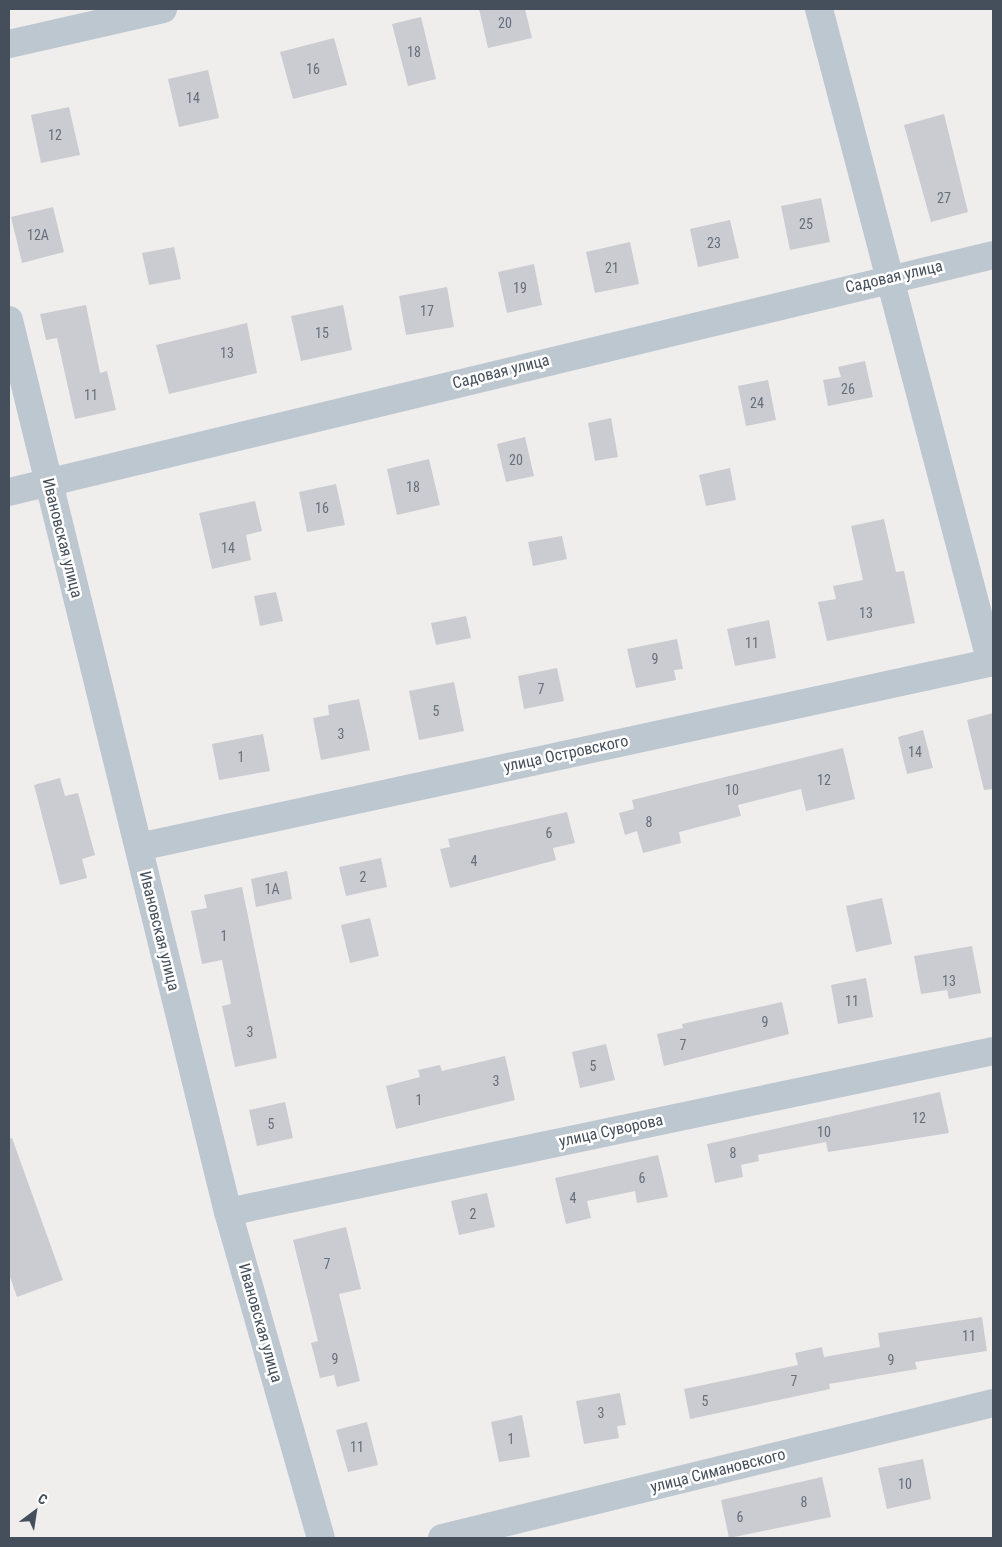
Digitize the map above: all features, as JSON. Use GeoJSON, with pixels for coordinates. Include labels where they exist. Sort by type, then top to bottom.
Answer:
{"type":"FeatureCollection","features":[{"type":"Feature","properties":{"kind":"street"},"geometry":{"type":"LineString","coordinates":[[9,44],[163,9]]}},
{"type":"Feature","properties":{"kind":"street"},"geometry":{"type":"LineString","coordinates":[[819,9],[992,662]]}},
{"type":"Feature","properties":{"kind":"street","name":"Садовая улица"},"geometry":{"type":"LineString","coordinates":[[9,492],[891,277],[993,255]]}},
{"type":"Feature","properties":{"kind":"street","name":"Ивановская улица"},"geometry":{"type":"LineString","coordinates":[[9,320],[228,1212],[321,1538]]}},
{"type":"Feature","properties":{"kind":"street","name":"улица Островского"},"geometry":{"type":"LineString","coordinates":[[139,847],[992,662]]}},
{"type":"Feature","properties":{"kind":"street","name":"улица Суворова"},"geometry":{"type":"LineString","coordinates":[[228,1212],[993,1051]]}},
{"type":"Feature","properties":{"kind":"street","name":"улица Симановского"},"geometry":{"type":"LineString","coordinates":[[442,1538],[993,1404]]}},
{"type":"Feature","properties":{"kind":"building"},"geometry":{"type":"Polygon","coordinates":[[[479,9],[525,9],[532,38],[488,48],[479,9]]]}},
{"type":"Feature","properties":{"kind":"building"},"geometry":{"type":"Polygon","coordinates":[[[421,17],[436,79],[408,86],[392,24],[421,17]]]}},
{"type":"Feature","properties":{"kind":"building"},"geometry":{"type":"Polygon","coordinates":[[[334,38],[347,85],[293,99],[280,52],[334,38]]]}},
{"type":"Feature","properties":{"kind":"building"},"geometry":{"type":"Polygon","coordinates":[[[208,70],[219,118],[179,127],[168,79],[208,70]]]}},
{"type":"Feature","properties":{"kind":"building"},"geometry":{"type":"Polygon","coordinates":[[[69,107],[80,155],[41,163],[31,115],[69,107]]]}},
{"type":"Feature","properties":{"kind":"building"},"geometry":{"type":"Polygon","coordinates":[[[944,114],[968,212],[931,222],[904,125],[944,114]]]}},
{"type":"Feature","properties":{"kind":"building"},"geometry":{"type":"Polygon","coordinates":[[[821,198],[830,242],[790,250],[781,206],[821,198]]]}},
{"type":"Feature","properties":{"kind":"building"},"geometry":{"type":"Polygon","coordinates":[[[53,207],[64,252],[22,263],[11,217],[53,207]]]}},
{"type":"Feature","properties":{"kind":"building"},"geometry":{"type":"Polygon","coordinates":[[[730,220],[739,258],[698,267],[690,229],[730,220]]]}},
{"type":"Feature","properties":{"kind":"building"},"geometry":{"type":"Polygon","coordinates":[[[630,242],[639,284],[595,293],[586,252],[630,242]]]}},
{"type":"Feature","properties":{"kind":"building"},"geometry":{"type":"Polygon","coordinates":[[[174,247],[181,279],[149,285],[142,253],[174,247]]]}},
{"type":"Feature","properties":{"kind":"building"},"geometry":{"type":"Polygon","coordinates":[[[534,264],[542,305],[507,313],[498,272],[534,264]]]}},
{"type":"Feature","properties":{"kind":"building"},"geometry":{"type":"Polygon","coordinates":[[[447,287],[454,327],[406,335],[399,296],[447,287]]]}},
{"type":"Feature","properties":{"kind":"building"},"geometry":{"type":"Polygon","coordinates":[[[86,305],[100,373],[107,371],[116,410],[75,419],[57,338],[46,340],[40,314],[86,305]]]}},
{"type":"Feature","properties":{"kind":"building"},"geometry":{"type":"Polygon","coordinates":[[[343,305],[352,350],[301,361],[291,316],[343,305]]]}},
{"type":"Feature","properties":{"kind":"building"},"geometry":{"type":"Polygon","coordinates":[[[247,323],[257,373],[169,394],[156,345],[247,323]]]}},
{"type":"Feature","properties":{"kind":"building"},"geometry":{"type":"Polygon","coordinates":[[[865,361],[873,397],[828,406],[823,380],[841,377],[838,367],[865,361]]]}},
{"type":"Feature","properties":{"kind":"building"},"geometry":{"type":"Polygon","coordinates":[[[768,380],[776,420],[746,426],[738,386],[768,380]]]}},
{"type":"Feature","properties":{"kind":"building"},"geometry":{"type":"Polygon","coordinates":[[[611,418],[618,457],[595,461],[588,423],[611,418]]]}},
{"type":"Feature","properties":{"kind":"building"},"geometry":{"type":"Polygon","coordinates":[[[525,437],[534,476],[506,482],[497,444],[525,437]]]}},
{"type":"Feature","properties":{"kind":"building"},"geometry":{"type":"Polygon","coordinates":[[[429,459],[440,505],[397,515],[387,469],[429,459]]]}},
{"type":"Feature","properties":{"kind":"building"},"geometry":{"type":"Polygon","coordinates":[[[730,468],[736,500],[706,506],[699,475],[730,468]]]}},
{"type":"Feature","properties":{"kind":"building"},"geometry":{"type":"Polygon","coordinates":[[[336,484],[345,525],[307,532],[299,492],[336,484]]]}},
{"type":"Feature","properties":{"kind":"building"},"geometry":{"type":"Polygon","coordinates":[[[255,501],[262,531],[246,535],[251,560],[212,569],[199,513],[255,501]]]}},
{"type":"Feature","properties":{"kind":"building"},"geometry":{"type":"Polygon","coordinates":[[[884,519],[896,572],[904,571],[915,623],[827,641],[818,602],[836,599],[833,586],[863,580],[851,526],[884,519]]]}},
{"type":"Feature","properties":{"kind":"building"},"geometry":{"type":"Polygon","coordinates":[[[562,536],[567,559],[533,566],[528,542],[562,536]]]}},
{"type":"Feature","properties":{"kind":"building"},"geometry":{"type":"Polygon","coordinates":[[[276,592],[283,621],[260,626],[254,596],[276,592]]]}},
{"type":"Feature","properties":{"kind":"building"},"geometry":{"type":"Polygon","coordinates":[[[466,616],[471,638],[436,645],[431,623],[466,616]]]}},
{"type":"Feature","properties":{"kind":"building"},"geometry":{"type":"Polygon","coordinates":[[[769,620],[776,658],[735,666],[727,629],[769,620]]]}},
{"type":"Feature","properties":{"kind":"building"},"geometry":{"type":"Polygon","coordinates":[[[677,639],[683,669],[674,670],[676,680],[636,688],[627,649],[677,639]]]}},
{"type":"Feature","properties":{"kind":"building"},"geometry":{"type":"Polygon","coordinates":[[[557,668],[564,701],[524,709],[518,676],[557,668]]]}},
{"type":"Feature","properties":{"kind":"building"},"geometry":{"type":"Polygon","coordinates":[[[454,682],[464,731],[419,740],[409,691],[454,682]]]}},
{"type":"Feature","properties":{"kind":"building"},"geometry":{"type":"Polygon","coordinates":[[[359,699],[370,750],[321,760],[313,718],[329,715],[328,705],[359,699]]]}},
{"type":"Feature","properties":{"kind":"building"},"geometry":{"type":"Polygon","coordinates":[[[993,713],[993,789],[984,790],[967,720],[993,713]]]}},
{"type":"Feature","properties":{"kind":"building"},"geometry":{"type":"Polygon","coordinates":[[[923,730],[933,768],[907,774],[898,737],[923,730]]]}},
{"type":"Feature","properties":{"kind":"building"},"geometry":{"type":"Polygon","coordinates":[[[263,734],[270,771],[219,780],[212,744],[263,734]]]}},
{"type":"Feature","properties":{"kind":"building"},"geometry":{"type":"Polygon","coordinates":[[[843,748],[855,799],[806,811],[801,789],[738,805],[741,816],[679,832],[681,843],[643,853],[637,831],[625,835],[619,813],[634,809],[632,800],[843,748]]]}},
{"type":"Feature","properties":{"kind":"building"},"geometry":{"type":"Polygon","coordinates":[[[60,778],[65,796],[78,793],[95,855],[82,859],[87,878],[60,885],[34,785],[60,778]]]}},
{"type":"Feature","properties":{"kind":"building"},"geometry":{"type":"Polygon","coordinates":[[[567,812],[575,843],[553,848],[556,860],[450,888],[440,849],[450,847],[448,839],[567,812]]]}},
{"type":"Feature","properties":{"kind":"building"},"geometry":{"type":"Polygon","coordinates":[[[381,858],[387,887],[346,896],[339,867],[381,858]]]}},
{"type":"Feature","properties":{"kind":"building"},"geometry":{"type":"Polygon","coordinates":[[[287,871],[292,899],[256,907],[251,879],[287,871]]]}},
{"type":"Feature","properties":{"kind":"building"},"geometry":{"type":"Polygon","coordinates":[[[242,887],[277,1058],[235,1067],[222,1006],[231,1004],[222,960],[202,964],[191,911],[207,908],[204,895],[242,887]]]}},
{"type":"Feature","properties":{"kind":"building"},"geometry":{"type":"Polygon","coordinates":[[[882,898],[892,944],[856,952],[846,906],[882,898]]]}},
{"type":"Feature","properties":{"kind":"building"},"geometry":{"type":"Polygon","coordinates":[[[370,918],[379,956],[350,963],[341,925],[370,918]]]}},
{"type":"Feature","properties":{"kind":"building"},"geometry":{"type":"Polygon","coordinates":[[[972,946],[981,993],[949,999],[947,990],[921,994],[914,956],[972,946]]]}},
{"type":"Feature","properties":{"kind":"building"},"geometry":{"type":"Polygon","coordinates":[[[866,978],[873,1017],[838,1024],[831,985],[866,978]]]}},
{"type":"Feature","properties":{"kind":"building"},"geometry":{"type":"Polygon","coordinates":[[[782,1002],[789,1034],[664,1066],[657,1034],[683,1028],[682,1024],[782,1002]]]}},
{"type":"Feature","properties":{"kind":"building"},"geometry":{"type":"Polygon","coordinates":[[[606,1044],[615,1080],[580,1088],[572,1052],[606,1044]]]}},
{"type":"Feature","properties":{"kind":"building"},"geometry":{"type":"Polygon","coordinates":[[[505,1056],[515,1100],[396,1129],[386,1086],[420,1077],[418,1070],[440,1065],[442,1071],[505,1056]]]}},
{"type":"Feature","properties":{"kind":"building"},"geometry":{"type":"Polygon","coordinates":[[[940,1092],[949,1133],[828,1152],[826,1142],[758,1155],[759,1161],[741,1165],[743,1177],[715,1183],[707,1144],[940,1092]]]}},
{"type":"Feature","properties":{"kind":"building"},"geometry":{"type":"Polygon","coordinates":[[[285,1102],[293,1138],[257,1146],[249,1110],[285,1102]]]}},
{"type":"Feature","properties":{"kind":"building"},"geometry":{"type":"Polygon","coordinates":[[[12,1138],[63,1280],[17,1297],[9,1274],[9,1139],[12,1138]]]}},
{"type":"Feature","properties":{"kind":"building"},"geometry":{"type":"Polygon","coordinates":[[[658,1155],[668,1197],[637,1203],[635,1191],[587,1201],[591,1218],[566,1224],[555,1178],[658,1155]]]}},
{"type":"Feature","properties":{"kind":"building"},"geometry":{"type":"Polygon","coordinates":[[[487,1193],[495,1227],[459,1235],[451,1201],[487,1193]]]}},
{"type":"Feature","properties":{"kind":"building"},"geometry":{"type":"Polygon","coordinates":[[[346,1227],[361,1289],[339,1294],[360,1381],[337,1387],[334,1375],[320,1378],[311,1343],[318,1341],[293,1240],[346,1227]]]}},
{"type":"Feature","properties":{"kind":"building"},"geometry":{"type":"Polygon","coordinates":[[[982,1317],[987,1351],[915,1362],[917,1369],[829,1384],[830,1389],[690,1419],[684,1389],[798,1365],[795,1353],[822,1347],[824,1357],[880,1347],[878,1333],[982,1317]]]}},
{"type":"Feature","properties":{"kind":"building"},"geometry":{"type":"Polygon","coordinates":[[[620,1393],[626,1425],[617,1426],[619,1438],[584,1444],[576,1401],[620,1393]]]}},
{"type":"Feature","properties":{"kind":"building"},"geometry":{"type":"Polygon","coordinates":[[[522,1415],[530,1457],[499,1462],[491,1422],[522,1415]]]}},
{"type":"Feature","properties":{"kind":"building"},"geometry":{"type":"Polygon","coordinates":[[[367,1422],[378,1465],[348,1472],[336,1430],[367,1422]]]}},
{"type":"Feature","properties":{"kind":"building"},"geometry":{"type":"Polygon","coordinates":[[[923,1459],[931,1499],[887,1509],[878,1468],[923,1459]]]}},
{"type":"Feature","properties":{"kind":"building"},"geometry":{"type":"Polygon","coordinates":[[[822,1477],[831,1517],[729,1538],[721,1500],[822,1477]]]}}]}
